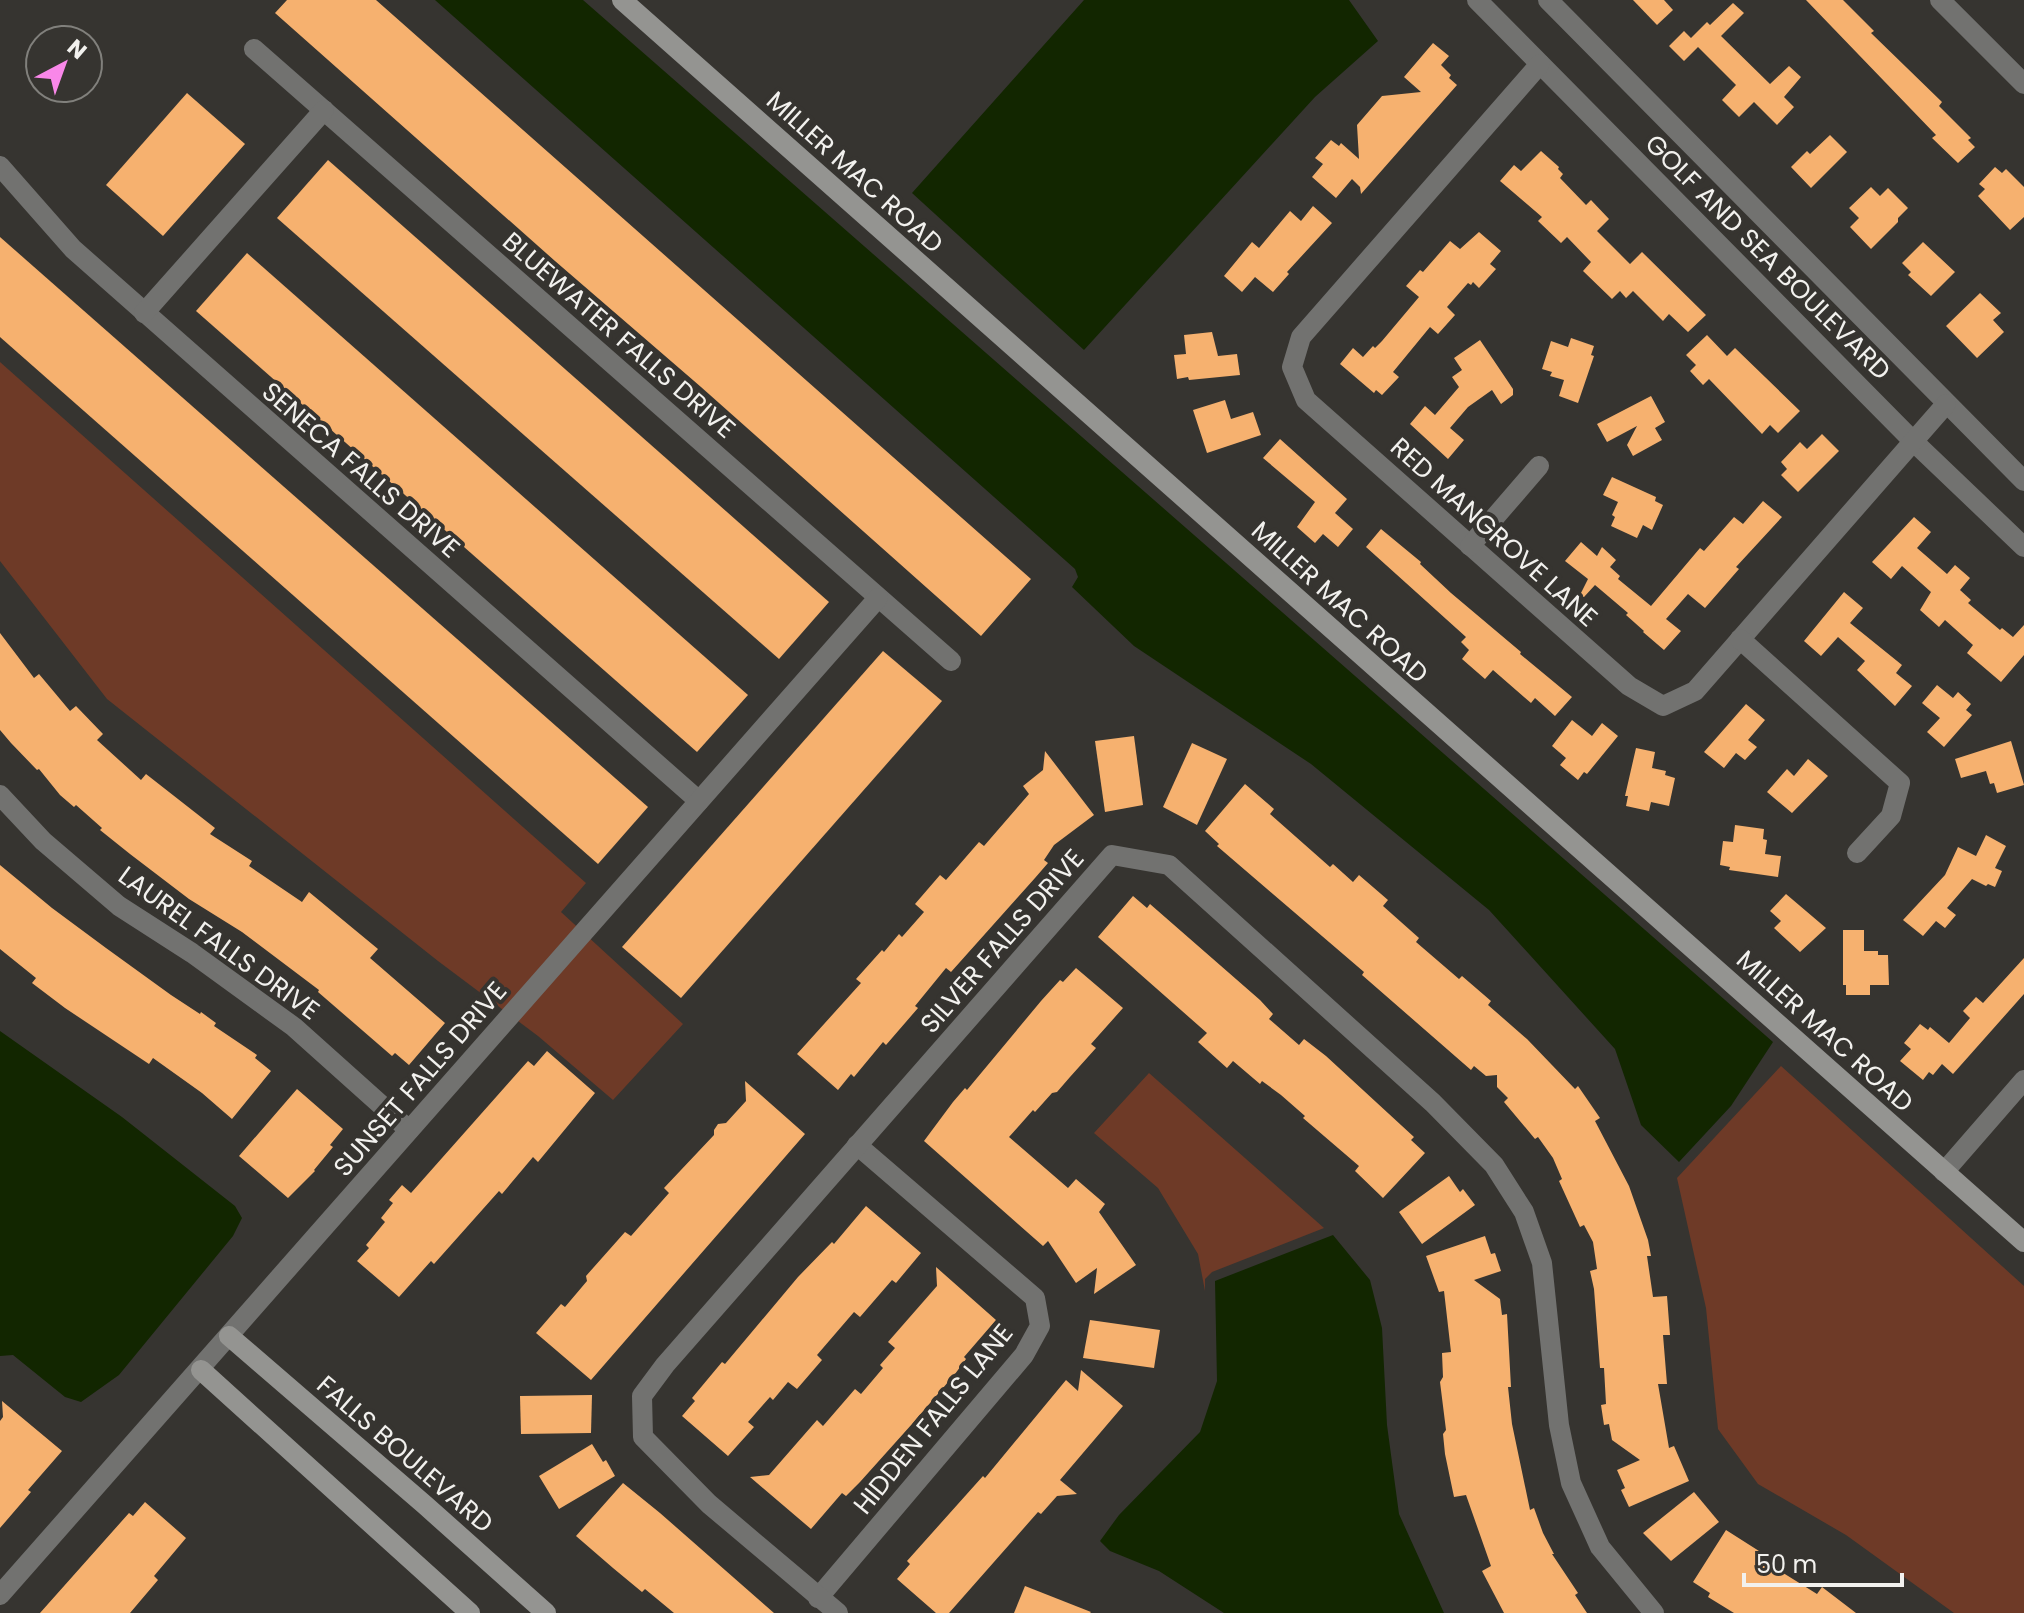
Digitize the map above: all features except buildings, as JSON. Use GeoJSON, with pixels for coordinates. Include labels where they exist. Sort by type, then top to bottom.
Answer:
{"type":"FeatureCollection","features":[{"type":"Feature","properties":{"kind":"street","name":"MILLER MAC ROAD"},"geometry":{"type":"LineString","coordinates":[[622,0],[2024,1242]]}},
{"type":"Feature","properties":{"kind":"street","name":"GOLF AND SEA BOULEVARD"},"geometry":{"type":"LineString","coordinates":[[1477,0],[1914,442],[2024,547]]}},
{"type":"Feature","properties":{"kind":"street","name":"GOLF AND SEA BOULEVARD"},"geometry":{"type":"LineString","coordinates":[[1548,0],[2024,481]]}},
{"type":"Feature","properties":{"kind":"street"},"geometry":{"type":"LineString","coordinates":[[1940,0],[2024,84]]}},
{"type":"Feature","properties":{"kind":"street","name":"BLUEWATER FALLS DRIVE"},"geometry":{"type":"LineString","coordinates":[[254,49],[951,661]]}},
{"type":"Feature","properties":{"kind":"street","name":"RED MANGROVE LANE"},"geometry":{"type":"LineString","coordinates":[[1540,64],[1301,337],[1292,367],[1306,400],[1629,686],[1663,706],[1695,691],[1946,404]]}},
{"type":"Feature","properties":{"kind":"street"},"geometry":{"type":"LineString","coordinates":[[144,313],[324,110]]}},
{"type":"Feature","properties":{"kind":"street","name":"SENECA FALLS DRIVE"},"geometry":{"type":"LineString","coordinates":[[0,166],[73,249],[699,801]]}},
{"type":"Feature","properties":{"kind":"street"},"geometry":{"type":"LineString","coordinates":[[1470,546],[1539,466]]}},
{"type":"Feature","properties":{"kind":"street","name":"SUNSET FALLS DRIVE"},"geometry":{"type":"LineString","coordinates":[[0,1595],[878,598]]}},
{"type":"Feature","properties":{"kind":"street"},"geometry":{"type":"LineString","coordinates":[[1740,639],[1900,783],[1891,816],[1857,853]]}},
{"type":"Feature","properties":{"kind":"street","name":"LAUREL FALLS DRIVE"},"geometry":{"type":"LineString","coordinates":[[0,795],[43,841],[119,906],[192,953],[294,1027],[409,1130]]}},
{"type":"Feature","properties":{"kind":"street","name":"SILVER FALLS DRIVE"},"geometry":{"type":"LineString","coordinates":[[838,1613],[709,1504],[643,1437],[642,1396],[665,1365],[1112,855],[1169,865],[1433,1103],[1494,1165],[1524,1212],[1542,1263],[1559,1425],[1571,1483],[1600,1547],[1651,1612]]}},
{"type":"Feature","properties":{"kind":"street"},"geometry":{"type":"LineString","coordinates":[[1944,1172],[2024,1080]]}},
{"type":"Feature","properties":{"kind":"street","name":"HIDDEN FALLS LANE"},"geometry":{"type":"LineString","coordinates":[[818,1598],[1024,1355],[1040,1326],[1035,1298],[857,1145]]}},
{"type":"Feature","properties":{"kind":"street","name":"FALLS BOULEVARD"},"geometry":{"type":"LineString","coordinates":[[229,1336],[546,1613]]}},
{"type":"Feature","properties":{"kind":"street"},"geometry":{"type":"LineString","coordinates":[[201,1370],[470,1613]]}},
{"type":"Feature","properties":{"kind":"shaded area"},"geometry":{"type":"Polygon","coordinates":[[[435,0],[583,0],[1773,1042],[1731,1106],[1679,1162],[1641,1125],[1615,1049],[1489,910],[1311,764],[1134,646],[1072,587],[1078,577],[1075,569],[435,0]]]}},
{"type":"Feature","properties":{"kind":"shaded area"},"geometry":{"type":"Polygon","coordinates":[[[1084,0],[1349,0],[1378,41],[1315,97],[1084,350],[912,193],[1084,0]]]}},
{"type":"Feature","properties":{"kind":"shaded area"},"geometry":{"type":"Polygon","coordinates":[[[0,362],[586,883],[561,912],[683,1024],[613,1100],[538,1036],[438,961],[107,699],[0,561],[0,362]]]}},
{"type":"Feature","properties":{"kind":"shaded area"},"geometry":{"type":"Polygon","coordinates":[[[0,1031],[122,1117],[235,1206],[242,1218],[233,1236],[119,1375],[81,1402],[65,1397],[13,1355],[0,1356],[0,1031]]]}},
{"type":"Feature","properties":{"kind":"shaded area"},"geometry":{"type":"Polygon","coordinates":[[[1781,1066],[2024,1286],[2024,1613],[1954,1613],[1846,1535],[1758,1484],[1718,1429],[1706,1308],[1677,1178],[1781,1066]]]}},
{"type":"Feature","properties":{"kind":"shaded area"},"geometry":{"type":"Polygon","coordinates":[[[1149,1073],[1324,1228],[1212,1272],[1205,1279],[1205,1291],[1198,1254],[1158,1188],[1094,1133],[1149,1073]]]}},
{"type":"Feature","properties":{"kind":"shaded area"},"geometry":{"type":"Polygon","coordinates":[[[1333,1235],[1370,1280],[1382,1328],[1387,1425],[1399,1514],[1444,1613],[1224,1613],[1159,1571],[1110,1551],[1100,1541],[1119,1515],[1200,1432],[1217,1381],[1215,1281],[1333,1235]]]}}]}
